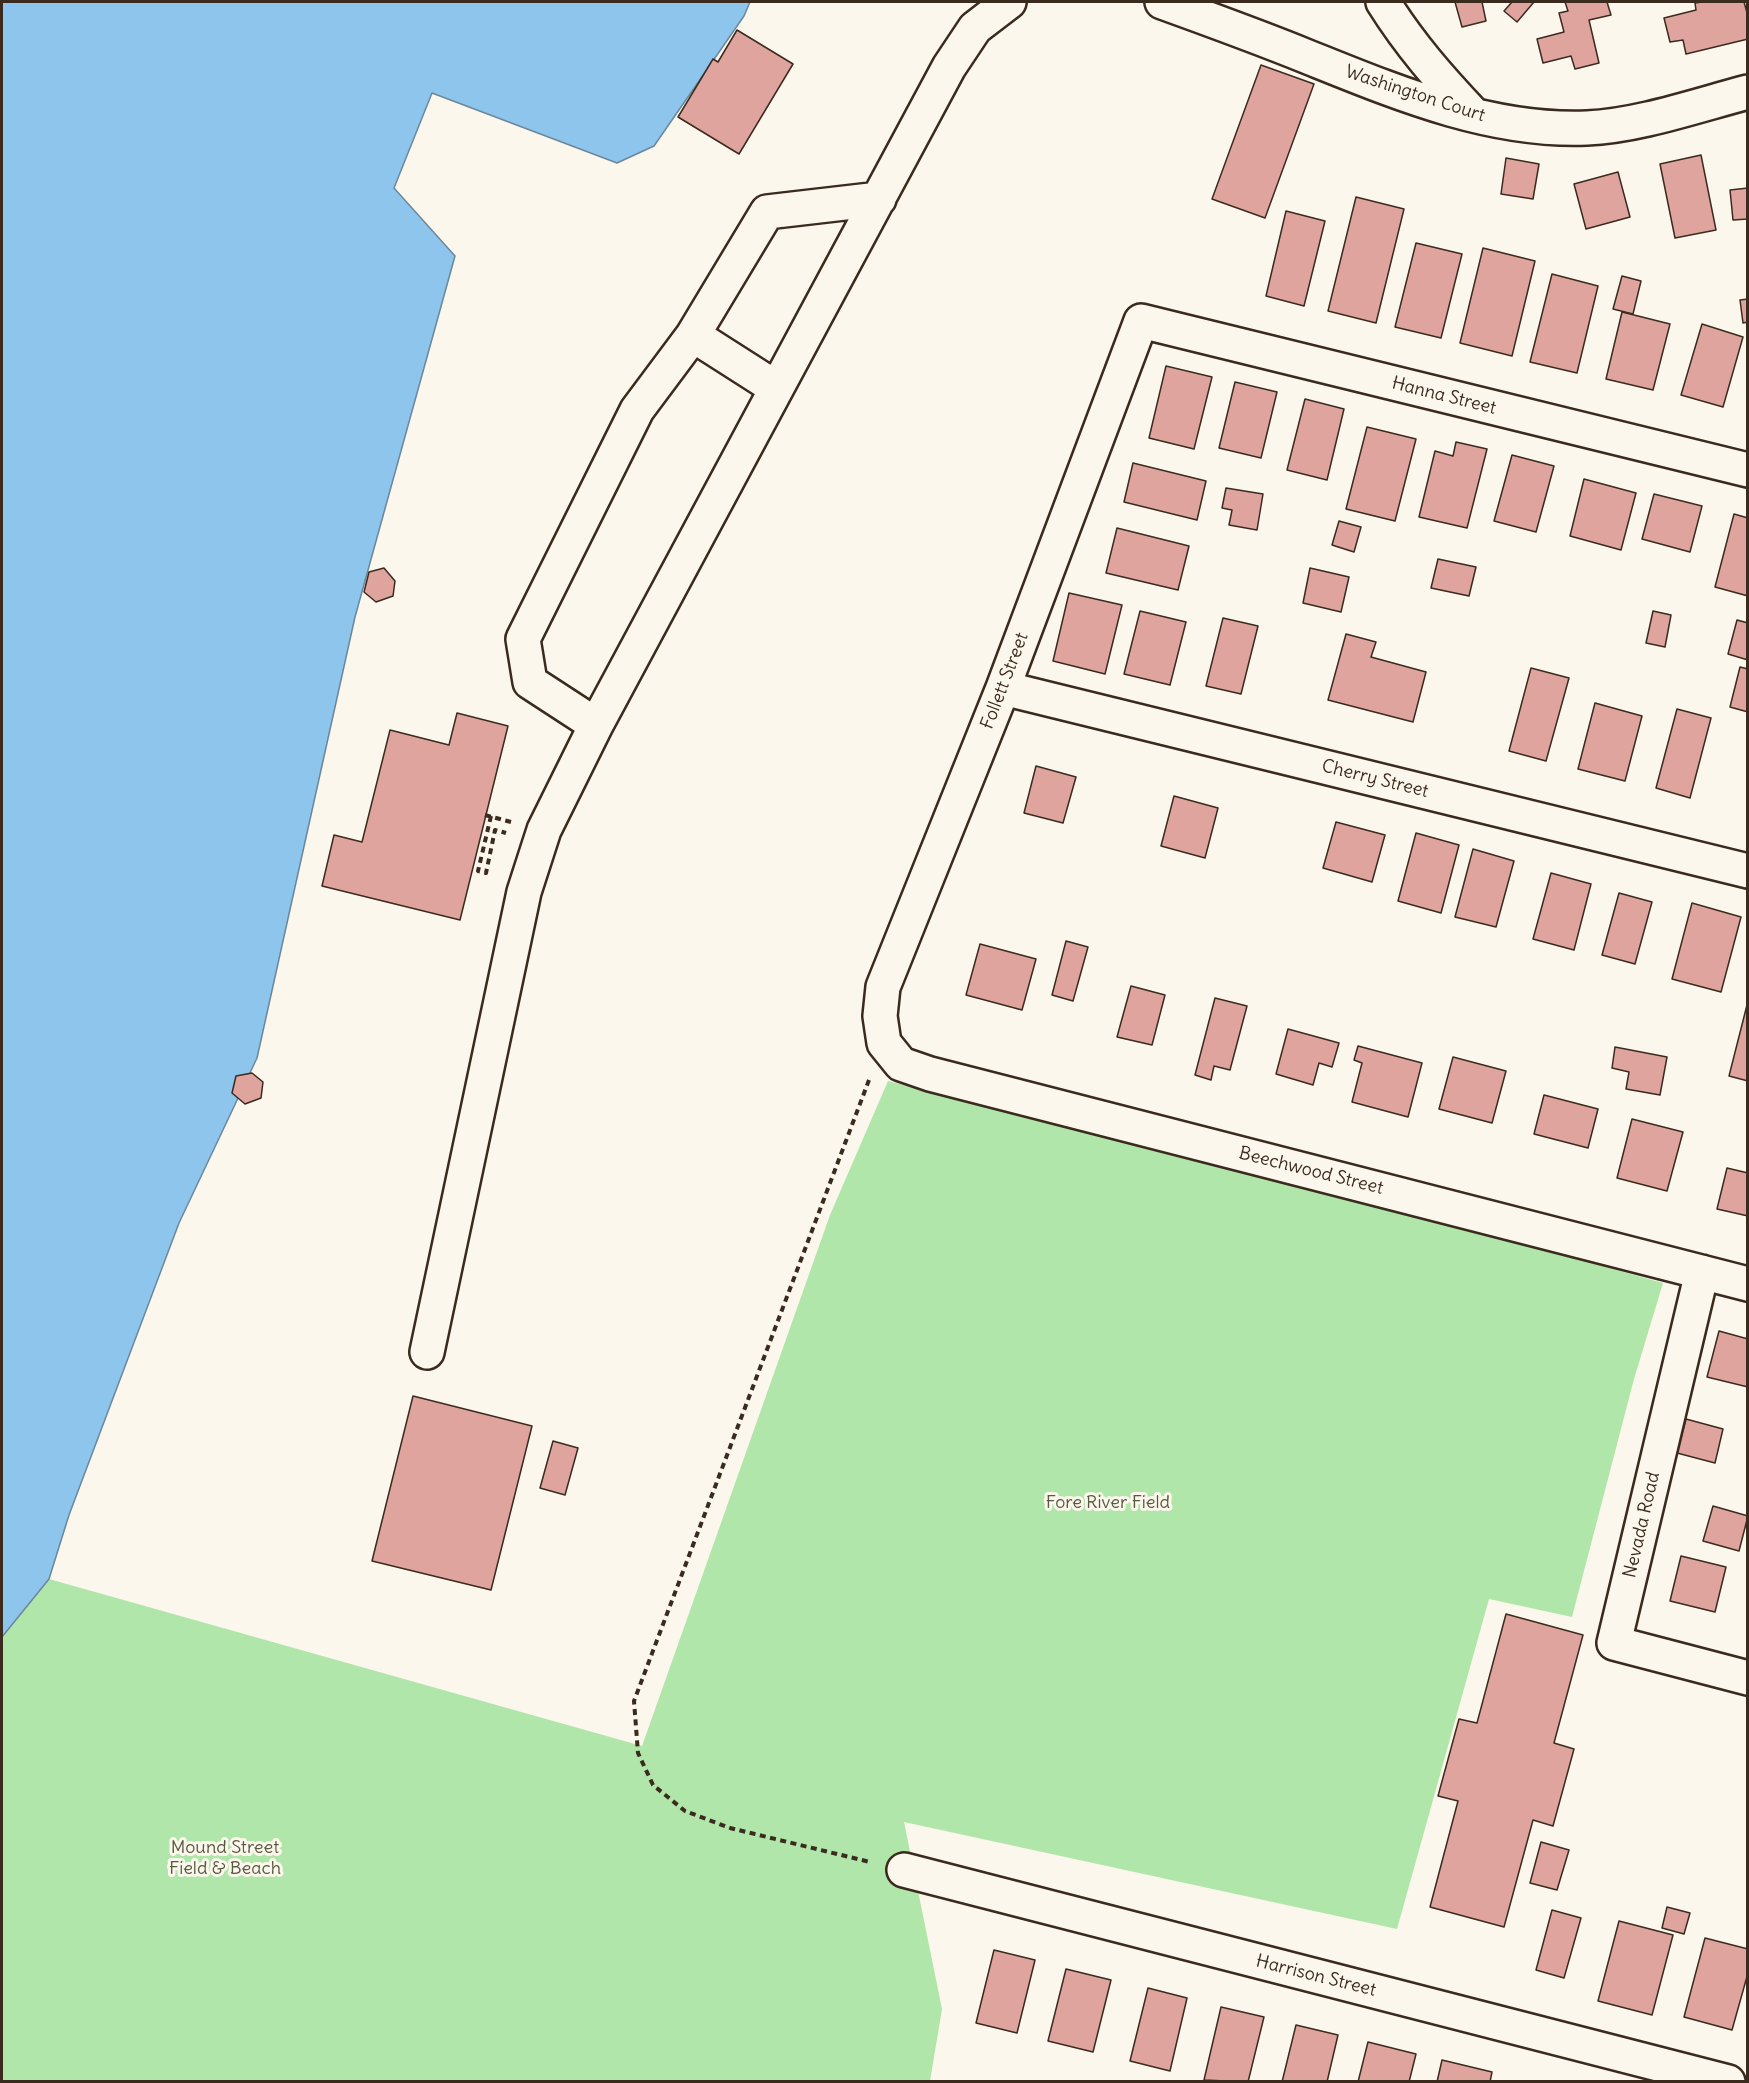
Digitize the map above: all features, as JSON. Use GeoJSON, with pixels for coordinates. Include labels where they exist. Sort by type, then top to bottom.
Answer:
{"type":"FeatureCollection","features":[{"type":"Feature","properties":{"kind":"street"},"geometry":{"type":"LineString","coordinates":[[427,1352],[524,892],[544,830],[596,725],[949,67],[975,28],[1009,2]]}},
{"type":"Feature","properties":{"kind":"street","name":"Washington Court"},"geometry":{"type":"LineString","coordinates":[[1162,2],[1264,39],[1386,88],[1476,117],[1543,126],[1588,128],[1638,121],[1748,93]]}},
{"type":"Feature","properties":{"kind":"street"},"geometry":{"type":"LineString","coordinates":[[1383,2],[1403,35],[1476,117]]}},
{"type":"Feature","properties":{"kind":"street"},"geometry":{"type":"LineString","coordinates":[[596,725],[530,682],[523,639],[637,410],[693,335],[767,212],[879,198]]}},
{"type":"Feature","properties":{"kind":"street","name":"Hanna Street"},"geometry":{"type":"LineString","coordinates":[[1141,321],[1748,470]]}},
{"type":"Feature","properties":{"kind":"street","name":"Follett Street"},"geometry":{"type":"LineString","coordinates":[[884,1042],[880,1016],[883,987],[1003,688],[1141,321]]}},
{"type":"Feature","properties":{"kind":"street"},"geometry":{"type":"LineString","coordinates":[[693,335],[776,388]]}},
{"type":"Feature","properties":{"kind":"street","name":"Cherry Street"},"geometry":{"type":"LineString","coordinates":[[1003,688],[1748,871]]}},
{"type":"Feature","properties":{"kind":"street","name":"Beechwood Street"},"geometry":{"type":"LineString","coordinates":[[884,1042],[901,1064],[930,1074],[1748,1284]]}},
{"type":"Feature","properties":{"kind":"street","name":"Nevada Road"},"geometry":{"type":"LineString","coordinates":[[1702,1272],[1614,1643],[1748,1678]]}},
{"type":"Feature","properties":{"kind":"street","name":"Harrison Street"},"geometry":{"type":"LineString","coordinates":[[904,1870],[1728,2082]]}},
{"type":"Feature","properties":{"kind":"path"},"geometry":{"type":"LineString","coordinates":[[485,815],[501,819]]}},
{"type":"Feature","properties":{"kind":"path"},"geometry":{"type":"LineString","coordinates":[[491,816],[478,871],[486,873],[495,831],[507,833]]}},
{"type":"Feature","properties":{"kind":"path"},"geometry":{"type":"LineString","coordinates":[[884,1042],[634,1701],[638,1752],[653,1785],[685,1811],[730,1828],[904,1870]]}},
{"type":"Feature","properties":{"kind":"green space","name":"Fore River Field"},"geometry":{"type":"Polygon","coordinates":[[[888,1081],[1480,1232],[1663,1283],[1634,1379],[1572,1617],[1489,1599],[1397,1929],[904,1822],[942,2009],[930,2081],[2,2082],[2,1637],[49,1579],[642,1746],[830,1215],[888,1081]]]}},
{"type":"Feature","properties":{"kind":"water"},"geometry":{"type":"Polygon","coordinates":[[[2,2],[750,2],[744,16],[654,146],[617,163],[432,93],[394,188],[455,256],[355,617],[257,1058],[179,1223],[69,1515],[49,1579],[2,1637],[2,2]]]}},
{"type":"Feature","properties":{"kind":"building"},"geometry":{"type":"Polygon","coordinates":[[[1455,2],[1482,2],[1486,21],[1462,27],[1455,2]]]}},
{"type":"Feature","properties":{"kind":"building"},"geometry":{"type":"Polygon","coordinates":[[[1512,2],[1534,2],[1517,22],[1504,11],[1512,2]]]}},
{"type":"Feature","properties":{"kind":"building"},"geometry":{"type":"Polygon","coordinates":[[[1565,2],[1607,2],[1611,15],[1589,20],[1599,63],[1575,69],[1571,56],[1543,63],[1537,39],[1564,32],[1559,13],[1568,11],[1565,2]]]}},
{"type":"Feature","properties":{"kind":"building"},"geometry":{"type":"Polygon","coordinates":[[[1744,2],[1748,16],[1748,39],[1686,54],[1683,40],[1670,42],[1664,18],[1696,10],[1695,3],[1744,2]]]}},
{"type":"Feature","properties":{"kind":"building"},"geometry":{"type":"Polygon","coordinates":[[[737,30],[793,64],[739,154],[678,117],[713,59],[718,62],[737,30]]]}},
{"type":"Feature","properties":{"kind":"building"},"geometry":{"type":"Polygon","coordinates":[[[1261,65],[1314,84],[1265,218],[1212,199],[1261,65]]]}},
{"type":"Feature","properties":{"kind":"building"},"geometry":{"type":"Polygon","coordinates":[[[1701,155],[1716,230],[1675,238],[1660,164],[1701,155]]]}},
{"type":"Feature","properties":{"kind":"building"},"geometry":{"type":"Polygon","coordinates":[[[1506,158],[1539,164],[1533,199],[1501,194],[1506,158]]]}},
{"type":"Feature","properties":{"kind":"building"},"geometry":{"type":"Polygon","coordinates":[[[1618,172],[1630,217],[1586,229],[1574,184],[1618,172]]]}},
{"type":"Feature","properties":{"kind":"building"},"geometry":{"type":"Polygon","coordinates":[[[1748,188],[1748,219],[1733,220],[1730,190],[1748,188]]]}},
{"type":"Feature","properties":{"kind":"building"},"geometry":{"type":"Polygon","coordinates":[[[1356,197],[1404,209],[1376,323],[1328,311],[1356,197]]]}},
{"type":"Feature","properties":{"kind":"building"},"geometry":{"type":"Polygon","coordinates":[[[1286,211],[1325,221],[1304,306],[1266,296],[1286,211]]]}},
{"type":"Feature","properties":{"kind":"building"},"geometry":{"type":"Polygon","coordinates":[[[1416,243],[1462,254],[1441,338],[1395,327],[1416,243]]]}},
{"type":"Feature","properties":{"kind":"building"},"geometry":{"type":"Polygon","coordinates":[[[1483,248],[1535,261],[1512,356],[1460,343],[1483,248]]]}},
{"type":"Feature","properties":{"kind":"building"},"geometry":{"type":"Polygon","coordinates":[[[1552,274],[1598,286],[1577,373],[1530,362],[1552,274]]]}},
{"type":"Feature","properties":{"kind":"building"},"geometry":{"type":"Polygon","coordinates":[[[1622,276],[1641,281],[1633,314],[1613,309],[1622,276]]]}},
{"type":"Feature","properties":{"kind":"building"},"geometry":{"type":"Polygon","coordinates":[[[1748,299],[1748,322],[1743,323],[1740,300],[1748,299]]]}},
{"type":"Feature","properties":{"kind":"building"},"geometry":{"type":"Polygon","coordinates":[[[1622,312],[1670,324],[1653,390],[1606,379],[1622,312]]]}},
{"type":"Feature","properties":{"kind":"building"},"geometry":{"type":"Polygon","coordinates":[[[1702,324],[1743,337],[1723,407],[1681,395],[1702,324]]]}},
{"type":"Feature","properties":{"kind":"building"},"geometry":{"type":"Polygon","coordinates":[[[1166,366],[1212,377],[1194,449],[1149,438],[1166,366]]]}},
{"type":"Feature","properties":{"kind":"building"},"geometry":{"type":"Polygon","coordinates":[[[1235,382],[1277,392],[1261,458],[1219,448],[1235,382]]]}},
{"type":"Feature","properties":{"kind":"building"},"geometry":{"type":"Polygon","coordinates":[[[1305,399],[1344,409],[1327,480],[1287,470],[1305,399]]]}},
{"type":"Feature","properties":{"kind":"building"},"geometry":{"type":"Polygon","coordinates":[[[1367,427],[1416,439],[1395,521],[1346,509],[1367,427]]]}},
{"type":"Feature","properties":{"kind":"building"},"geometry":{"type":"Polygon","coordinates":[[[1456,442],[1487,449],[1467,528],[1419,517],[1435,451],[1453,456],[1456,442]]]}},
{"type":"Feature","properties":{"kind":"building"},"geometry":{"type":"Polygon","coordinates":[[[1512,455],[1554,466],[1536,532],[1494,521],[1512,455]]]}},
{"type":"Feature","properties":{"kind":"building"},"geometry":{"type":"Polygon","coordinates":[[[1133,463],[1206,481],[1197,520],[1124,502],[1133,463]]]}},
{"type":"Feature","properties":{"kind":"building"},"geometry":{"type":"Polygon","coordinates":[[[1584,479],[1636,493],[1621,550],[1570,536],[1584,479]]]}},
{"type":"Feature","properties":{"kind":"building"},"geometry":{"type":"Polygon","coordinates":[[[1226,488],[1263,494],[1257,530],[1229,525],[1232,510],[1222,508],[1226,488]]]}},
{"type":"Feature","properties":{"kind":"building"},"geometry":{"type":"Polygon","coordinates":[[[1654,494],[1702,506],[1690,552],[1642,539],[1654,494]]]}},
{"type":"Feature","properties":{"kind":"building"},"geometry":{"type":"Polygon","coordinates":[[[1734,514],[1748,518],[1748,596],[1715,587],[1734,514]]]}},
{"type":"Feature","properties":{"kind":"building"},"geometry":{"type":"Polygon","coordinates":[[[1339,521],[1361,527],[1354,552],[1332,545],[1339,521]]]}},
{"type":"Feature","properties":{"kind":"building"},"geometry":{"type":"Polygon","coordinates":[[[1117,528],[1189,546],[1178,590],[1106,573],[1117,528]]]}},
{"type":"Feature","properties":{"kind":"building"},"geometry":{"type":"Polygon","coordinates":[[[1438,559],[1476,567],[1469,596],[1431,588],[1438,559]]]}},
{"type":"Feature","properties":{"kind":"building"},"geometry":{"type":"Polygon","coordinates":[[[384,568],[395,581],[393,596],[376,602],[364,592],[369,572],[384,568]]]}},
{"type":"Feature","properties":{"kind":"building"},"geometry":{"type":"Polygon","coordinates":[[[1310,568],[1349,577],[1341,612],[1303,603],[1310,568]]]}},
{"type":"Feature","properties":{"kind":"building"},"geometry":{"type":"Polygon","coordinates":[[[1069,593],[1122,605],[1105,674],[1053,661],[1069,593]]]}},
{"type":"Feature","properties":{"kind":"building"},"geometry":{"type":"Polygon","coordinates":[[[1140,611],[1186,622],[1170,685],[1124,674],[1140,611]]]}},
{"type":"Feature","properties":{"kind":"building"},"geometry":{"type":"Polygon","coordinates":[[[1653,611],[1671,615],[1665,647],[1646,643],[1653,611]]]}},
{"type":"Feature","properties":{"kind":"building"},"geometry":{"type":"Polygon","coordinates":[[[1223,618],[1258,626],[1241,694],[1206,686],[1223,618]]]}},
{"type":"Feature","properties":{"kind":"building"},"geometry":{"type":"Polygon","coordinates":[[[1737,620],[1748,623],[1748,660],[1728,654],[1737,620]]]}},
{"type":"Feature","properties":{"kind":"building"},"geometry":{"type":"Polygon","coordinates":[[[1346,634],[1376,642],[1371,657],[1426,672],[1413,722],[1328,700],[1346,634]]]}},
{"type":"Feature","properties":{"kind":"building"},"geometry":{"type":"Polygon","coordinates":[[[1740,667],[1748,669],[1748,712],[1730,707],[1740,667]]]}},
{"type":"Feature","properties":{"kind":"building"},"geometry":{"type":"Polygon","coordinates":[[[1531,668],[1569,678],[1546,761],[1509,751],[1531,668]]]}},
{"type":"Feature","properties":{"kind":"building"},"geometry":{"type":"Polygon","coordinates":[[[1595,703],[1642,716],[1625,781],[1578,769],[1595,703]]]}},
{"type":"Feature","properties":{"kind":"building"},"geometry":{"type":"Polygon","coordinates":[[[1677,709],[1711,718],[1690,798],[1656,788],[1677,709]]]}},
{"type":"Feature","properties":{"kind":"building"},"geometry":{"type":"Polygon","coordinates":[[[457,713],[508,726],[460,920],[322,886],[334,835],[362,842],[390,730],[449,745],[457,713]]]}},
{"type":"Feature","properties":{"kind":"building"},"geometry":{"type":"Polygon","coordinates":[[[1036,766],[1076,777],[1063,823],[1024,813],[1036,766]]]}},
{"type":"Feature","properties":{"kind":"building"},"geometry":{"type":"Polygon","coordinates":[[[1174,796],[1218,808],[1205,858],[1161,846],[1174,796]]]}},
{"type":"Feature","properties":{"kind":"building"},"geometry":{"type":"Polygon","coordinates":[[[1336,822],[1385,835],[1372,882],[1323,868],[1336,822]]]}},
{"type":"Feature","properties":{"kind":"building"},"geometry":{"type":"Polygon","coordinates":[[[1416,833],[1459,845],[1441,913],[1398,901],[1416,833]]]}},
{"type":"Feature","properties":{"kind":"building"},"geometry":{"type":"Polygon","coordinates":[[[1473,849],[1514,861],[1496,927],[1455,917],[1473,849]]]}},
{"type":"Feature","properties":{"kind":"building"},"geometry":{"type":"Polygon","coordinates":[[[1551,873],[1591,884],[1574,950],[1533,939],[1551,873]]]}},
{"type":"Feature","properties":{"kind":"building"},"geometry":{"type":"Polygon","coordinates":[[[1619,893],[1652,902],[1635,964],[1602,955],[1619,893]]]}},
{"type":"Feature","properties":{"kind":"building"},"geometry":{"type":"Polygon","coordinates":[[[1692,903],[1741,917],[1721,992],[1672,979],[1692,903]]]}},
{"type":"Feature","properties":{"kind":"building"},"geometry":{"type":"Polygon","coordinates":[[[1066,941],[1088,947],[1073,1001],[1052,995],[1066,941]]]}},
{"type":"Feature","properties":{"kind":"building"},"geometry":{"type":"Polygon","coordinates":[[[980,944],[1036,959],[1022,1010],[966,995],[980,944]]]}},
{"type":"Feature","properties":{"kind":"building"},"geometry":{"type":"Polygon","coordinates":[[[1131,986],[1165,995],[1152,1045],[1117,1037],[1131,986]]]}},
{"type":"Feature","properties":{"kind":"building"},"geometry":{"type":"Polygon","coordinates":[[[1215,998],[1247,1006],[1230,1070],[1214,1066],[1211,1080],[1195,1075],[1215,998]]]}},
{"type":"Feature","properties":{"kind":"building"},"geometry":{"type":"Polygon","coordinates":[[[1748,1001],[1748,1081],[1729,1076],[1748,1001]]]}},
{"type":"Feature","properties":{"kind":"building"},"geometry":{"type":"Polygon","coordinates":[[[1288,1029],[1339,1043],[1332,1067],[1319,1063],[1313,1085],[1276,1074],[1288,1029]]]}},
{"type":"Feature","properties":{"kind":"building"},"geometry":{"type":"Polygon","coordinates":[[[1358,1046],[1422,1063],[1408,1117],[1352,1102],[1362,1063],[1354,1060],[1358,1046]]]}},
{"type":"Feature","properties":{"kind":"building"},"geometry":{"type":"Polygon","coordinates":[[[1615,1047],[1667,1057],[1660,1095],[1626,1089],[1629,1072],[1612,1068],[1615,1047]]]}},
{"type":"Feature","properties":{"kind":"building"},"geometry":{"type":"Polygon","coordinates":[[[1453,1057],[1506,1071],[1492,1123],[1439,1109],[1453,1057]]]}},
{"type":"Feature","properties":{"kind":"building"},"geometry":{"type":"Polygon","coordinates":[[[252,1073],[263,1082],[261,1098],[245,1104],[232,1093],[236,1076],[252,1073]]]}},
{"type":"Feature","properties":{"kind":"building"},"geometry":{"type":"Polygon","coordinates":[[[1544,1095],[1598,1109],[1588,1148],[1534,1134],[1544,1095]]]}},
{"type":"Feature","properties":{"kind":"building"},"geometry":{"type":"Polygon","coordinates":[[[1632,1119],[1683,1132],[1667,1191],[1617,1178],[1632,1119]]]}},
{"type":"Feature","properties":{"kind":"building"},"geometry":{"type":"Polygon","coordinates":[[[1727,1168],[1748,1173],[1748,1216],[1717,1209],[1727,1168]]]}},
{"type":"Feature","properties":{"kind":"building"},"geometry":{"type":"Polygon","coordinates":[[[1719,1331],[1748,1339],[1748,1387],[1707,1377],[1719,1331]]]}},
{"type":"Feature","properties":{"kind":"building"},"geometry":{"type":"Polygon","coordinates":[[[413,1396],[532,1426],[491,1590],[372,1561],[413,1396]]]}},
{"type":"Feature","properties":{"kind":"building"},"geometry":{"type":"Polygon","coordinates":[[[1686,1419],[1723,1429],[1715,1463],[1677,1453],[1686,1419]]]}},
{"type":"Feature","properties":{"kind":"building"},"geometry":{"type":"Polygon","coordinates":[[[553,1441],[578,1448],[565,1495],[540,1488],[553,1441]]]}},
{"type":"Feature","properties":{"kind":"building"},"geometry":{"type":"Polygon","coordinates":[[[1713,1506],[1748,1516],[1739,1551],[1703,1541],[1713,1506]]]}},
{"type":"Feature","properties":{"kind":"building"},"geometry":{"type":"Polygon","coordinates":[[[1681,1556],[1726,1567],[1715,1612],[1670,1601],[1681,1556]]]}},
{"type":"Feature","properties":{"kind":"building"},"geometry":{"type":"Polygon","coordinates":[[[1506,1614],[1583,1635],[1554,1743],[1574,1749],[1553,1826],[1533,1820],[1504,1927],[1430,1907],[1458,1801],[1438,1796],[1459,1719],[1477,1723],[1506,1614]]]}},
{"type":"Feature","properties":{"kind":"building"},"geometry":{"type":"Polygon","coordinates":[[[1541,1842],[1569,1850],[1557,1890],[1530,1883],[1541,1842]]]}},
{"type":"Feature","properties":{"kind":"building"},"geometry":{"type":"Polygon","coordinates":[[[1667,1907],[1690,1913],[1684,1934],[1662,1928],[1667,1907]]]}},
{"type":"Feature","properties":{"kind":"building"},"geometry":{"type":"Polygon","coordinates":[[[1552,1910],[1581,1918],[1564,1978],[1536,1970],[1552,1910]]]}},
{"type":"Feature","properties":{"kind":"building"},"geometry":{"type":"Polygon","coordinates":[[[1619,1921],[1673,1935],[1652,2015],[1598,2001],[1619,1921]]]}},
{"type":"Feature","properties":{"kind":"building"},"geometry":{"type":"Polygon","coordinates":[[[1705,1938],[1748,1949],[1748,1973],[1732,2030],[1684,2017],[1705,1938]]]}},
{"type":"Feature","properties":{"kind":"building"},"geometry":{"type":"Polygon","coordinates":[[[994,1950],[1035,1960],[1017,2033],[976,2023],[994,1950]]]}},
{"type":"Feature","properties":{"kind":"building"},"geometry":{"type":"Polygon","coordinates":[[[1066,1969],[1111,1980],[1093,2052],[1048,2041],[1066,1969]]]}},
{"type":"Feature","properties":{"kind":"building"},"geometry":{"type":"Polygon","coordinates":[[[1148,1988],[1187,1998],[1170,2071],[1130,2061],[1148,1988]]]}},
{"type":"Feature","properties":{"kind":"building"},"geometry":{"type":"Polygon","coordinates":[[[1221,2007],[1264,2017],[1248,2082],[1204,2080],[1221,2007]]]}},
{"type":"Feature","properties":{"kind":"building"},"geometry":{"type":"Polygon","coordinates":[[[1296,2025],[1338,2035],[1327,2082],[1282,2082],[1296,2025]]]}},
{"type":"Feature","properties":{"kind":"building"},"geometry":{"type":"Polygon","coordinates":[[[1368,2042],[1416,2054],[1409,2082],[1358,2082],[1368,2042]]]}},
{"type":"Feature","properties":{"kind":"building"},"geometry":{"type":"Polygon","coordinates":[[[1442,2060],[1492,2072],[1490,2082],[1437,2082],[1442,2060]]]}},
{"type":"Feature","properties":{"kind":"park label","name":"Mound Street Field & Beach"},"geometry":{"type":"Point","coordinates":[225,1858]}}]}
